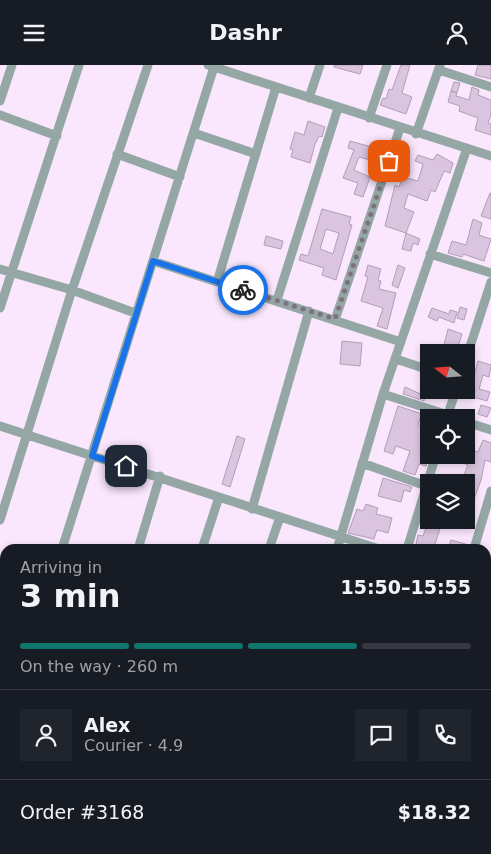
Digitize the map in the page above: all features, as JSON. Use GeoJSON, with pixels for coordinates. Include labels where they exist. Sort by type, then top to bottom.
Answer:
{"type":"FeatureCollection","features":[{"type":"Feature","properties":{"kind":"street"},"geometry":{"type":"LineString","coordinates":[[0,101],[12,65]]}},
{"type":"Feature","properties":{"kind":"street"},"geometry":{"type":"LineString","coordinates":[[0,308],[80,65]]}},
{"type":"Feature","properties":{"kind":"street"},"geometry":{"type":"LineString","coordinates":[[0,520],[72,290],[148,65]]}},
{"type":"Feature","properties":{"kind":"street"},"geometry":{"type":"LineString","coordinates":[[310,98],[320,65]]}},
{"type":"Feature","properties":{"kind":"street"},"geometry":{"type":"LineString","coordinates":[[369,118],[387,65]]}},
{"type":"Feature","properties":{"kind":"street"},"geometry":{"type":"LineString","coordinates":[[64,544],[135,313],[194,133],[211,66],[491,156]]}},
{"type":"Feature","properties":{"kind":"street"},"geometry":{"type":"LineString","coordinates":[[416,133],[439,67],[491,87]]}},
{"type":"Feature","properties":{"kind":"street"},"geometry":{"type":"LineString","coordinates":[[217,282],[276,87]]}},
{"type":"Feature","properties":{"kind":"street"},"geometry":{"type":"LineString","coordinates":[[277,300],[338,108]]}},
{"type":"Feature","properties":{"kind":"street"},"geometry":{"type":"LineString","coordinates":[[0,115],[56,136]]}},
{"type":"Feature","properties":{"kind":"street"},"geometry":{"type":"LineString","coordinates":[[335,319],[400,128]]}},
{"type":"Feature","properties":{"kind":"street"},"geometry":{"type":"LineString","coordinates":[[194,133],[256,154]]}},
{"type":"Feature","properties":{"kind":"street"},"geometry":{"type":"LineString","coordinates":[[339,544],[383,394],[468,148]]}},
{"type":"Feature","properties":{"kind":"street"},"geometry":{"type":"LineString","coordinates":[[117,154],[180,177]]}},
{"type":"Feature","properties":{"kind":"street"},"geometry":{"type":"LineString","coordinates":[[430,254],[491,273]]}},
{"type":"Feature","properties":{"kind":"street"},"geometry":{"type":"LineString","coordinates":[[153,261],[401,342]]}},
{"type":"Feature","properties":{"kind":"street"},"geometry":{"type":"LineString","coordinates":[[0,269],[72,290],[135,313]]}},
{"type":"Feature","properties":{"kind":"street"},"geometry":{"type":"LineString","coordinates":[[471,344],[491,282]]}},
{"type":"Feature","properties":{"kind":"street"},"geometry":{"type":"LineString","coordinates":[[252,509],[309,311]]}},
{"type":"Feature","properties":{"kind":"street"},"geometry":{"type":"LineString","coordinates":[[396,359],[420,367]]}},
{"type":"Feature","properties":{"kind":"street"},"geometry":{"type":"LineString","coordinates":[[383,394],[427,409]]}},
{"type":"Feature","properties":{"kind":"street"},"geometry":{"type":"LineString","coordinates":[[0,425],[363,544]]}},
{"type":"Feature","properties":{"kind":"street"},"geometry":{"type":"LineString","coordinates":[[475,425],[491,430]]}},
{"type":"Feature","properties":{"kind":"street"},"geometry":{"type":"LineString","coordinates":[[362,463],[420,483]]}},
{"type":"Feature","properties":{"kind":"street"},"geometry":{"type":"LineString","coordinates":[[140,544],[160,476]]}},
{"type":"Feature","properties":{"kind":"street"},"geometry":{"type":"LineString","coordinates":[[475,544],[491,491]]}},
{"type":"Feature","properties":{"kind":"street"},"geometry":{"type":"LineString","coordinates":[[204,544],[219,497]]}},
{"type":"Feature","properties":{"kind":"street"},"geometry":{"type":"LineString","coordinates":[[408,544],[420,505]]}},
{"type":"Feature","properties":{"kind":"street"},"geometry":{"type":"LineString","coordinates":[[271,544],[280,517]]}},
{"type":"Feature","properties":{"kind":"building"},"geometry":{"type":"Polygon","coordinates":[[[334,65],[363,65],[360,74],[334,67],[334,65]]]}},
{"type":"Feature","properties":{"kind":"building"},"geometry":{"type":"Polygon","coordinates":[[[401,65],[410,65],[402,93],[412,97],[406,114],[380,105],[383,98],[386,99],[389,89],[392,90],[401,65]]]}},
{"type":"Feature","properties":{"kind":"building"},"geometry":{"type":"Polygon","coordinates":[[[478,65],[491,65],[491,79],[475,75],[478,65]]]}},
{"type":"Feature","properties":{"kind":"building"},"geometry":{"type":"Polygon","coordinates":[[[454,82],[460,83],[456,96],[469,100],[472,87],[479,90],[478,95],[491,100],[491,115],[488,123],[491,124],[491,135],[475,130],[478,118],[459,111],[460,106],[448,102],[454,82]]]}},
{"type":"Feature","properties":{"kind":"building"},"geometry":{"type":"Polygon","coordinates":[[[308,121],[325,127],[322,137],[319,136],[315,144],[310,163],[291,157],[293,150],[290,149],[295,132],[304,135],[308,121]]]}},
{"type":"Feature","properties":{"kind":"building"},"geometry":{"type":"Polygon","coordinates":[[[350,141],[386,151],[382,163],[359,157],[354,170],[370,177],[363,197],[354,194],[358,183],[343,178],[354,150],[348,148],[350,141]]]}},
{"type":"Feature","properties":{"kind":"building"},"geometry":{"type":"Polygon","coordinates":[[[437,154],[453,163],[450,173],[444,171],[435,192],[431,190],[427,201],[408,194],[404,208],[414,212],[406,233],[385,226],[395,185],[399,187],[403,177],[418,181],[423,164],[415,161],[418,155],[433,160],[437,154]]]}},
{"type":"Feature","properties":{"kind":"building"},"geometry":{"type":"Polygon","coordinates":[[[491,193],[491,219],[481,216],[491,193]]]}},
{"type":"Feature","properties":{"kind":"building"},"geometry":{"type":"Polygon","coordinates":[[[322,209],[351,217],[349,224],[352,225],[336,280],[322,275],[324,268],[299,260],[301,254],[308,256],[322,209]],[[326,229],[320,249],[333,254],[339,233],[326,229]]]}},
{"type":"Feature","properties":{"kind":"building"},"geometry":{"type":"Polygon","coordinates":[[[473,219],[482,223],[479,235],[491,239],[484,261],[463,254],[462,257],[448,253],[452,241],[466,245],[473,219]]]}},
{"type":"Feature","properties":{"kind":"building"},"geometry":{"type":"Polygon","coordinates":[[[406,233],[420,239],[418,245],[413,243],[411,251],[402,249],[406,233]]]}},
{"type":"Feature","properties":{"kind":"building"},"geometry":{"type":"Polygon","coordinates":[[[266,236],[283,241],[281,249],[264,245],[266,236]]]}},
{"type":"Feature","properties":{"kind":"building"},"geometry":{"type":"Polygon","coordinates":[[[368,265],[381,269],[378,280],[381,281],[379,289],[396,293],[387,329],[377,326],[383,308],[361,301],[368,277],[365,276],[368,265]]]}},
{"type":"Feature","properties":{"kind":"building"},"geometry":{"type":"Polygon","coordinates":[[[398,265],[405,268],[398,288],[392,285],[398,265]]]}},
{"type":"Feature","properties":{"kind":"building"},"geometry":{"type":"Polygon","coordinates":[[[460,307],[467,309],[464,320],[457,318],[460,307]]]}},
{"type":"Feature","properties":{"kind":"building"},"geometry":{"type":"Polygon","coordinates":[[[432,308],[449,314],[450,310],[457,312],[454,323],[439,317],[437,321],[428,317],[432,308]]]}},
{"type":"Feature","properties":{"kind":"building"},"geometry":{"type":"Polygon","coordinates":[[[448,329],[462,334],[459,344],[444,344],[448,329]]]}},
{"type":"Feature","properties":{"kind":"building"},"geometry":{"type":"Polygon","coordinates":[[[342,341],[362,343],[360,366],[340,364],[342,341]]]}},
{"type":"Feature","properties":{"kind":"building"},"geometry":{"type":"Polygon","coordinates":[[[478,361],[491,365],[489,377],[483,375],[479,389],[490,392],[487,401],[475,398],[475,372],[478,361]]]}},
{"type":"Feature","properties":{"kind":"building"},"geometry":{"type":"Polygon","coordinates":[[[405,387],[420,394],[420,399],[424,399],[424,401],[403,394],[405,387]]]}},
{"type":"Feature","properties":{"kind":"building"},"geometry":{"type":"Polygon","coordinates":[[[481,405],[491,408],[487,417],[478,414],[481,405]]]}},
{"type":"Feature","properties":{"kind":"building"},"geometry":{"type":"Polygon","coordinates":[[[398,406],[420,413],[418,425],[420,426],[420,464],[427,464],[426,466],[419,464],[415,475],[403,471],[410,451],[396,446],[393,454],[384,451],[398,406]]]}},
{"type":"Feature","properties":{"kind":"building"},"geometry":{"type":"Polygon","coordinates":[[[237,436],[245,439],[230,487],[222,484],[237,436]]]}},
{"type":"Feature","properties":{"kind":"building"},"geometry":{"type":"Polygon","coordinates":[[[483,440],[491,443],[491,462],[485,460],[475,496],[475,474],[464,474],[468,465],[466,464],[475,464],[475,451],[478,452],[483,440]]]}},
{"type":"Feature","properties":{"kind":"building"},"geometry":{"type":"Polygon","coordinates":[[[383,478],[412,487],[410,492],[404,490],[401,502],[378,496],[383,478]]]}},
{"type":"Feature","properties":{"kind":"building"},"geometry":{"type":"Polygon","coordinates":[[[366,504],[378,508],[376,514],[392,518],[388,533],[377,530],[374,539],[348,533],[357,509],[363,511],[366,504]]]}},
{"type":"Feature","properties":{"kind":"building"},"geometry":{"type":"Polygon","coordinates":[[[426,529],[440,529],[435,544],[416,544],[418,535],[423,536],[426,529]]]}},
{"type":"Feature","properties":{"kind":"building"},"geometry":{"type":"Polygon","coordinates":[[[451,540],[465,544],[450,544],[451,540]]]}},
{"type":"Feature","properties":{"kind":"way so far"},"geometry":{"type":"LineString","coordinates":[[243,290],[335,319],[389,161]]}},
{"type":"Feature","properties":{"kind":"route"},"geometry":{"type":"LineString","coordinates":[[126,466],[92,456],[135,313],[153,261],[243,290]]}}]}
